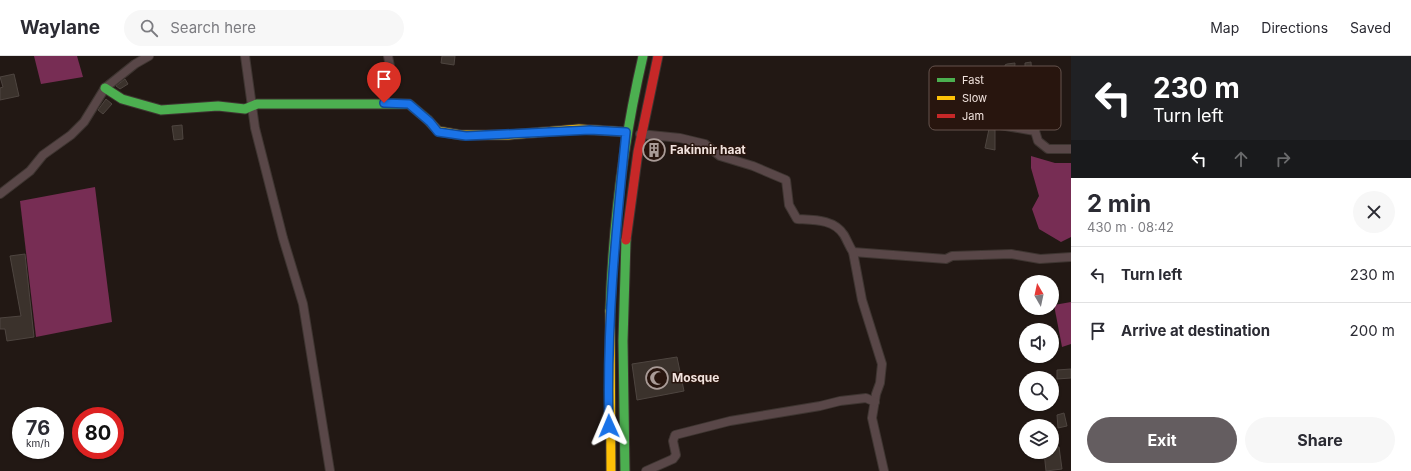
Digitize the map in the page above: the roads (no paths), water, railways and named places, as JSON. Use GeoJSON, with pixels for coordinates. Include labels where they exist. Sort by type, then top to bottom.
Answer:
{"type":"FeatureCollection","features":[{"type":"Feature","properties":{"kind":"main road"},"geometry":{"type":"LineString","coordinates":[[610,471],[609,342],[618,209],[626,132],[642,56]]}},
{"type":"Feature","properties":{"kind":"main road"},"geometry":{"type":"LineString","coordinates":[[624,471],[622,342],[629,212],[640,134],[658,56]]}},
{"type":"Feature","properties":{"kind":"main road"},"geometry":{"type":"LineString","coordinates":[[105,88],[122,99],[161,110],[218,106],[245,109],[252,108],[257,104],[409,104],[430,122],[438,132],[451,135],[466,136],[590,130],[626,132]]}},
{"type":"Feature","properties":{"kind":"street"},"geometry":{"type":"LineString","coordinates":[[0,194],[30,172],[43,155],[71,135],[84,122],[105,88],[135,64],[149,56]]}},
{"type":"Feature","properties":{"kind":"street"},"geometry":{"type":"LineString","coordinates":[[245,56],[252,108],[283,238],[303,304],[330,471]]}},
{"type":"Feature","properties":{"kind":"street"},"geometry":{"type":"LineString","coordinates":[[384,103],[388,78],[391,72],[388,56]]}},
{"type":"Feature","properties":{"kind":"street"},"geometry":{"type":"LineString","coordinates":[[1029,130],[1035,131],[1038,141],[1048,149],[1071,149]]}},
{"type":"Feature","properties":{"kind":"street"},"geometry":{"type":"LineString","coordinates":[[640,134],[680,138],[705,144],[720,156],[752,166],[786,180],[789,205],[797,219],[820,221],[834,225],[843,234],[852,252],[862,300],[882,364],[880,383],[872,418],[884,471]]}},
{"type":"Feature","properties":{"kind":"street"},"geometry":{"type":"LineString","coordinates":[[852,252],[946,258],[952,256],[1011,254],[1040,259],[1071,257]]}},
{"type":"Feature","properties":{"kind":"street"},"geometry":{"type":"LineString","coordinates":[[646,471],[673,459],[676,455],[673,441],[675,435],[730,421],[820,406],[840,401],[866,398],[875,402]]}},
{"type":"Feature","properties":{"kind":"place","name":"Fakinnir haat"},"geometry":{"type":"Point","coordinates":[654,150]}},
{"type":"Feature","properties":{"kind":"place","name":"Mosque"},"geometry":{"type":"Point","coordinates":[657,378]}}]}
